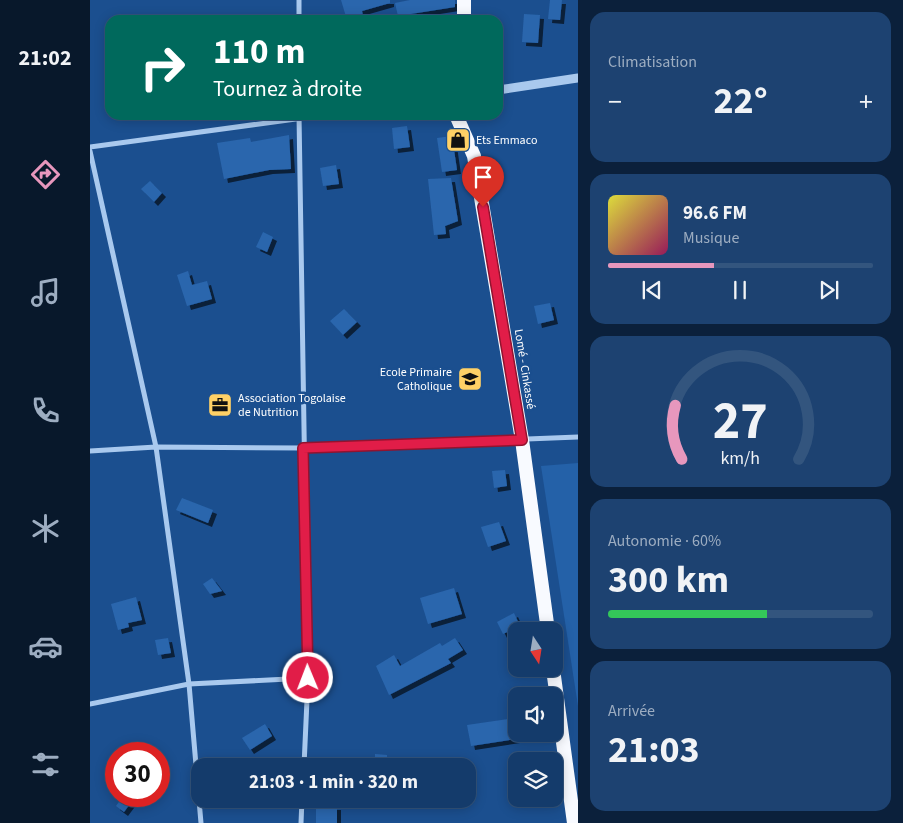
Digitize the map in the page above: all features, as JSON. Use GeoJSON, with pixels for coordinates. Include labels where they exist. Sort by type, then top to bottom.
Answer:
{"type":"FeatureCollection","features":[{"type":"Feature","properties":{"kind":"highway","name":"Lomé - Cinkassé"},"geometry":{"type":"LineString","coordinates":[[458,120],[474,156],[522,440],[547,622]]}},
{"type":"Feature","properties":{"kind":"highway"},"geometry":{"type":"LineString","coordinates":[[554,678],[574,823]]}},
{"type":"Feature","properties":{"kind":"street"},"geometry":{"type":"LineString","coordinates":[[299,0],[299,15]]}},
{"type":"Feature","properties":{"kind":"street"},"geometry":{"type":"LineString","coordinates":[[456,0],[464,11]]}},
{"type":"Feature","properties":{"kind":"street"},"geometry":{"type":"LineString","coordinates":[[503,89],[578,78]]}},
{"type":"Feature","properties":{"kind":"street"},"geometry":{"type":"LineString","coordinates":[[201,823],[189,684],[156,447],[90,149],[279,120]]}},
{"type":"Feature","properties":{"kind":"street"},"geometry":{"type":"LineString","coordinates":[[299,120],[308,678],[304,758]]}},
{"type":"Feature","properties":{"kind":"street"},"geometry":{"type":"LineString","coordinates":[[90,451],[156,447],[303,448],[578,437]]}},
{"type":"Feature","properties":{"kind":"street"},"geometry":{"type":"LineString","coordinates":[[90,704],[189,684],[308,678]]}},
{"type":"Feature","properties":{"kind":"street"},"geometry":{"type":"LineString","coordinates":[[301,823],[302,808]]}},
{"type":"Feature","properties":{"kind":"shaded area"},"geometry":{"type":"Polygon","coordinates":[[[578,463],[578,706],[541,466],[578,463]]]}},
{"type":"Feature","properties":{"kind":"building"},"geometry":{"type":"Polygon","coordinates":[[[341,0],[390,0],[390,3],[362,11],[363,15],[346,15],[341,0]]]}},
{"type":"Feature","properties":{"kind":"building"},"geometry":{"type":"Polygon","coordinates":[[[410,0],[455,0],[455,7],[398,15],[395,3],[410,0]]]}},
{"type":"Feature","properties":{"kind":"building"},"geometry":{"type":"Polygon","coordinates":[[[550,0],[562,0],[560,20],[548,19],[550,0]]]}},
{"type":"Feature","properties":{"kind":"building"},"geometry":{"type":"Polygon","coordinates":[[[524,14],[540,15],[538,43],[522,42],[524,14]]]}},
{"type":"Feature","properties":{"kind":"building"},"geometry":{"type":"Polygon","coordinates":[[[407,126],[410,147],[394,149],[392,128],[407,126]]]}},
{"type":"Feature","properties":{"kind":"building"},"geometry":{"type":"Polygon","coordinates":[[[289,135],[291,169],[269,170],[224,179],[217,143],[250,138],[251,142],[289,135]]]}},
{"type":"Feature","properties":{"kind":"building"},"geometry":{"type":"Polygon","coordinates":[[[452,136],[457,170],[442,172],[437,138],[452,136]]]}},
{"type":"Feature","properties":{"kind":"building"},"geometry":{"type":"Polygon","coordinates":[[[336,165],[339,184],[323,186],[320,168],[336,165]]]}},
{"type":"Feature","properties":{"kind":"building"},"geometry":{"type":"Polygon","coordinates":[[[451,178],[458,221],[445,226],[446,234],[434,235],[428,179],[451,178]]]}},
{"type":"Feature","properties":{"kind":"building"},"geometry":{"type":"Polygon","coordinates":[[[150,181],[162,193],[154,202],[141,189],[150,181]]]}},
{"type":"Feature","properties":{"kind":"building"},"geometry":{"type":"Polygon","coordinates":[[[263,232],[273,237],[267,252],[256,247],[263,232]]]}},
{"type":"Feature","properties":{"kind":"building"},"geometry":{"type":"Polygon","coordinates":[[[188,271],[192,285],[207,281],[212,299],[187,306],[177,275],[188,271]]]}},
{"type":"Feature","properties":{"kind":"building"},"geometry":{"type":"Polygon","coordinates":[[[550,303],[554,320],[538,324],[534,306],[550,303]]]}},
{"type":"Feature","properties":{"kind":"building"},"geometry":{"type":"Polygon","coordinates":[[[344,309],[357,322],[343,335],[330,321],[344,309]]]}},
{"type":"Feature","properties":{"kind":"building"},"geometry":{"type":"Polygon","coordinates":[[[505,470],[507,486],[494,488],[492,471],[505,470]]]}},
{"type":"Feature","properties":{"kind":"building"},"geometry":{"type":"Polygon","coordinates":[[[182,498],[213,510],[208,523],[176,510],[182,498]]]}},
{"type":"Feature","properties":{"kind":"building"},"geometry":{"type":"Polygon","coordinates":[[[499,522],[506,541],[488,547],[481,527],[499,522]]]}},
{"type":"Feature","properties":{"kind":"building"},"geometry":{"type":"Polygon","coordinates":[[[212,578],[222,591],[210,594],[203,584],[212,578]]]}},
{"type":"Feature","properties":{"kind":"building"},"geometry":{"type":"Polygon","coordinates":[[[454,588],[462,614],[428,624],[420,598],[454,588]]]}},
{"type":"Feature","properties":{"kind":"building"},"geometry":{"type":"Polygon","coordinates":[[[136,597],[142,620],[128,623],[129,627],[118,630],[111,604],[136,597]]]}},
{"type":"Feature","properties":{"kind":"building"},"geometry":{"type":"Polygon","coordinates":[[[514,613],[518,622],[508,622],[508,632],[503,634],[497,622],[514,613]]]}},
{"type":"Feature","properties":{"kind":"building"},"geometry":{"type":"Polygon","coordinates":[[[168,638],[171,653],[158,655],[155,640],[168,638]]]}},
{"type":"Feature","properties":{"kind":"building"},"geometry":{"type":"Polygon","coordinates":[[[455,638],[463,650],[448,659],[451,663],[389,695],[376,666],[394,655],[400,666],[440,643],[442,646],[455,638]]]}},
{"type":"Feature","properties":{"kind":"building"},"geometry":{"type":"Polygon","coordinates":[[[508,719],[508,740],[471,746],[467,725],[508,719]]]}},
{"type":"Feature","properties":{"kind":"building"},"geometry":{"type":"Polygon","coordinates":[[[265,724],[272,736],[250,750],[242,738],[265,724]]]}},
{"type":"Feature","properties":{"kind":"building"},"geometry":{"type":"Polygon","coordinates":[[[375,754],[387,755],[387,758],[375,758],[375,754]]]}},
{"type":"Feature","properties":{"kind":"building"},"geometry":{"type":"Polygon","coordinates":[[[117,807],[128,807],[124,812],[117,807]]]}},
{"type":"Feature","properties":{"kind":"building"},"geometry":{"type":"Polygon","coordinates":[[[316,808],[337,808],[337,823],[316,823],[316,808]]]}},
{"type":"Feature","properties":{"kind":"place","name":"Ets Emmaco"},"geometry":{"type":"Point","coordinates":[458,140]}},
{"type":"Feature","properties":{"kind":"place","name":"Ecole Primaire Catholique"},"geometry":{"type":"Point","coordinates":[470,379]}},
{"type":"Feature","properties":{"kind":"place","name":"Association Togolaise de Nutrition"},"geometry":{"type":"Point","coordinates":[220,405]}},
{"type":"Feature","properties":{"kind":"route"},"geometry":{"type":"LineString","coordinates":[[308,678],[303,448],[522,440],[483,207]]}}]}
